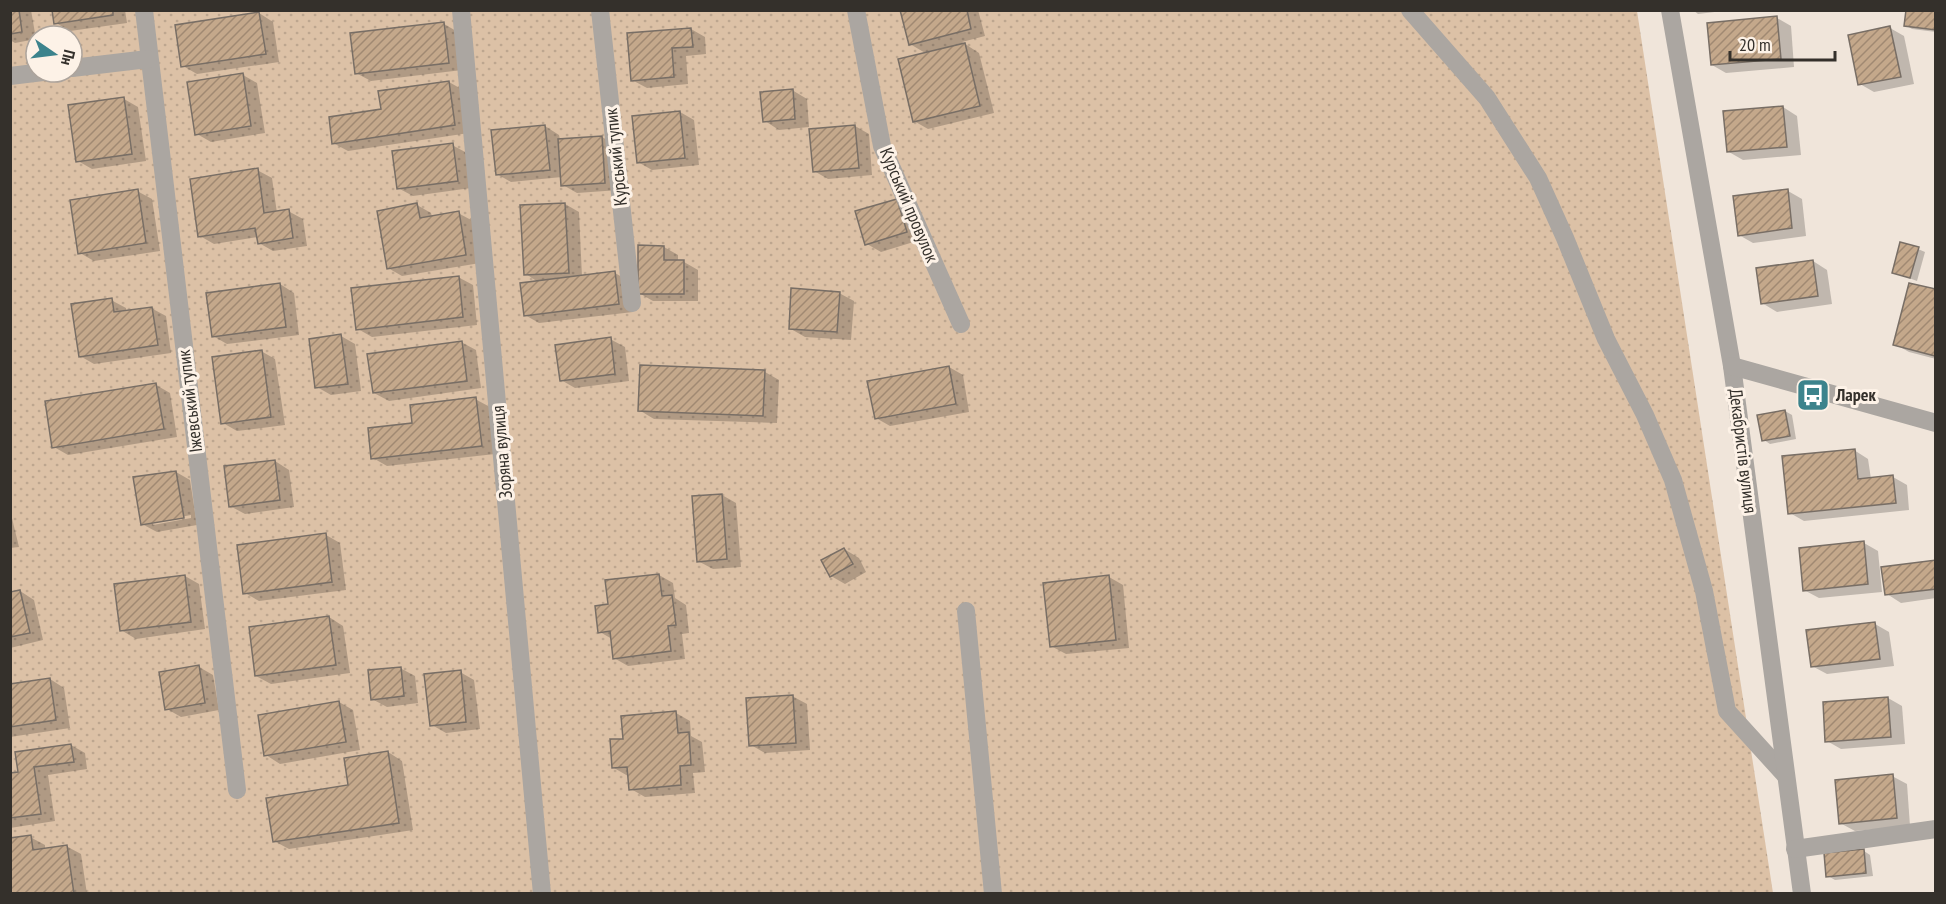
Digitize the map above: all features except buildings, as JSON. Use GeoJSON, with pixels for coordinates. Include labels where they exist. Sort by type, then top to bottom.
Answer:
{"type":"FeatureCollection","features":[{"type":"Feature","properties":{"kind":"street","name":"Іжевський тупик"},"geometry":{"type":"LineString","coordinates":[[144,10],[148,59],[237,790]]}},
{"type":"Feature","properties":{"kind":"street","name":"Зоряна вулиця"},"geometry":{"type":"LineString","coordinates":[[461,10],[542,894]]}},
{"type":"Feature","properties":{"kind":"street","name":"Курський тупик"},"geometry":{"type":"LineString","coordinates":[[600,10],[632,303]]}},
{"type":"Feature","properties":{"kind":"street","name":"Курський провулок"},"geometry":{"type":"LineString","coordinates":[[856,10],[882,146],[961,324]]}},
{"type":"Feature","properties":{"kind":"street"},"geometry":{"type":"LineString","coordinates":[[1410,10],[1487,98],[1538,178],[1606,339],[1645,415],[1673,480],[1704,591],[1727,711],[1786,776]]}},
{"type":"Feature","properties":{"kind":"street","name":"Декабристів вулиця"},"geometry":{"type":"LineString","coordinates":[[1670,10],[1732,366],[1802,894]]}},
{"type":"Feature","properties":{"kind":"street"},"geometry":{"type":"LineString","coordinates":[[84,67],[148,59]]}},
{"type":"Feature","properties":{"kind":"street"},"geometry":{"type":"LineString","coordinates":[[1732,366],[1935,423]]}},
{"type":"Feature","properties":{"kind":"street"},"geometry":{"type":"LineString","coordinates":[[966,611],[993,894]]}},
{"type":"Feature","properties":{"kind":"street"},"geometry":{"type":"LineString","coordinates":[[1796,849],[1935,829]]}},
{"type":"Feature","properties":{"kind":"shaded area"},"geometry":{"type":"Polygon","coordinates":[[[10,11],[1637,11],[1773,893],[11,893],[10,11]]]}},
{"type":"Feature","properties":{"kind":"place","name":"Ларек"},"geometry":{"type":"Point","coordinates":[1813,395]}}]}
